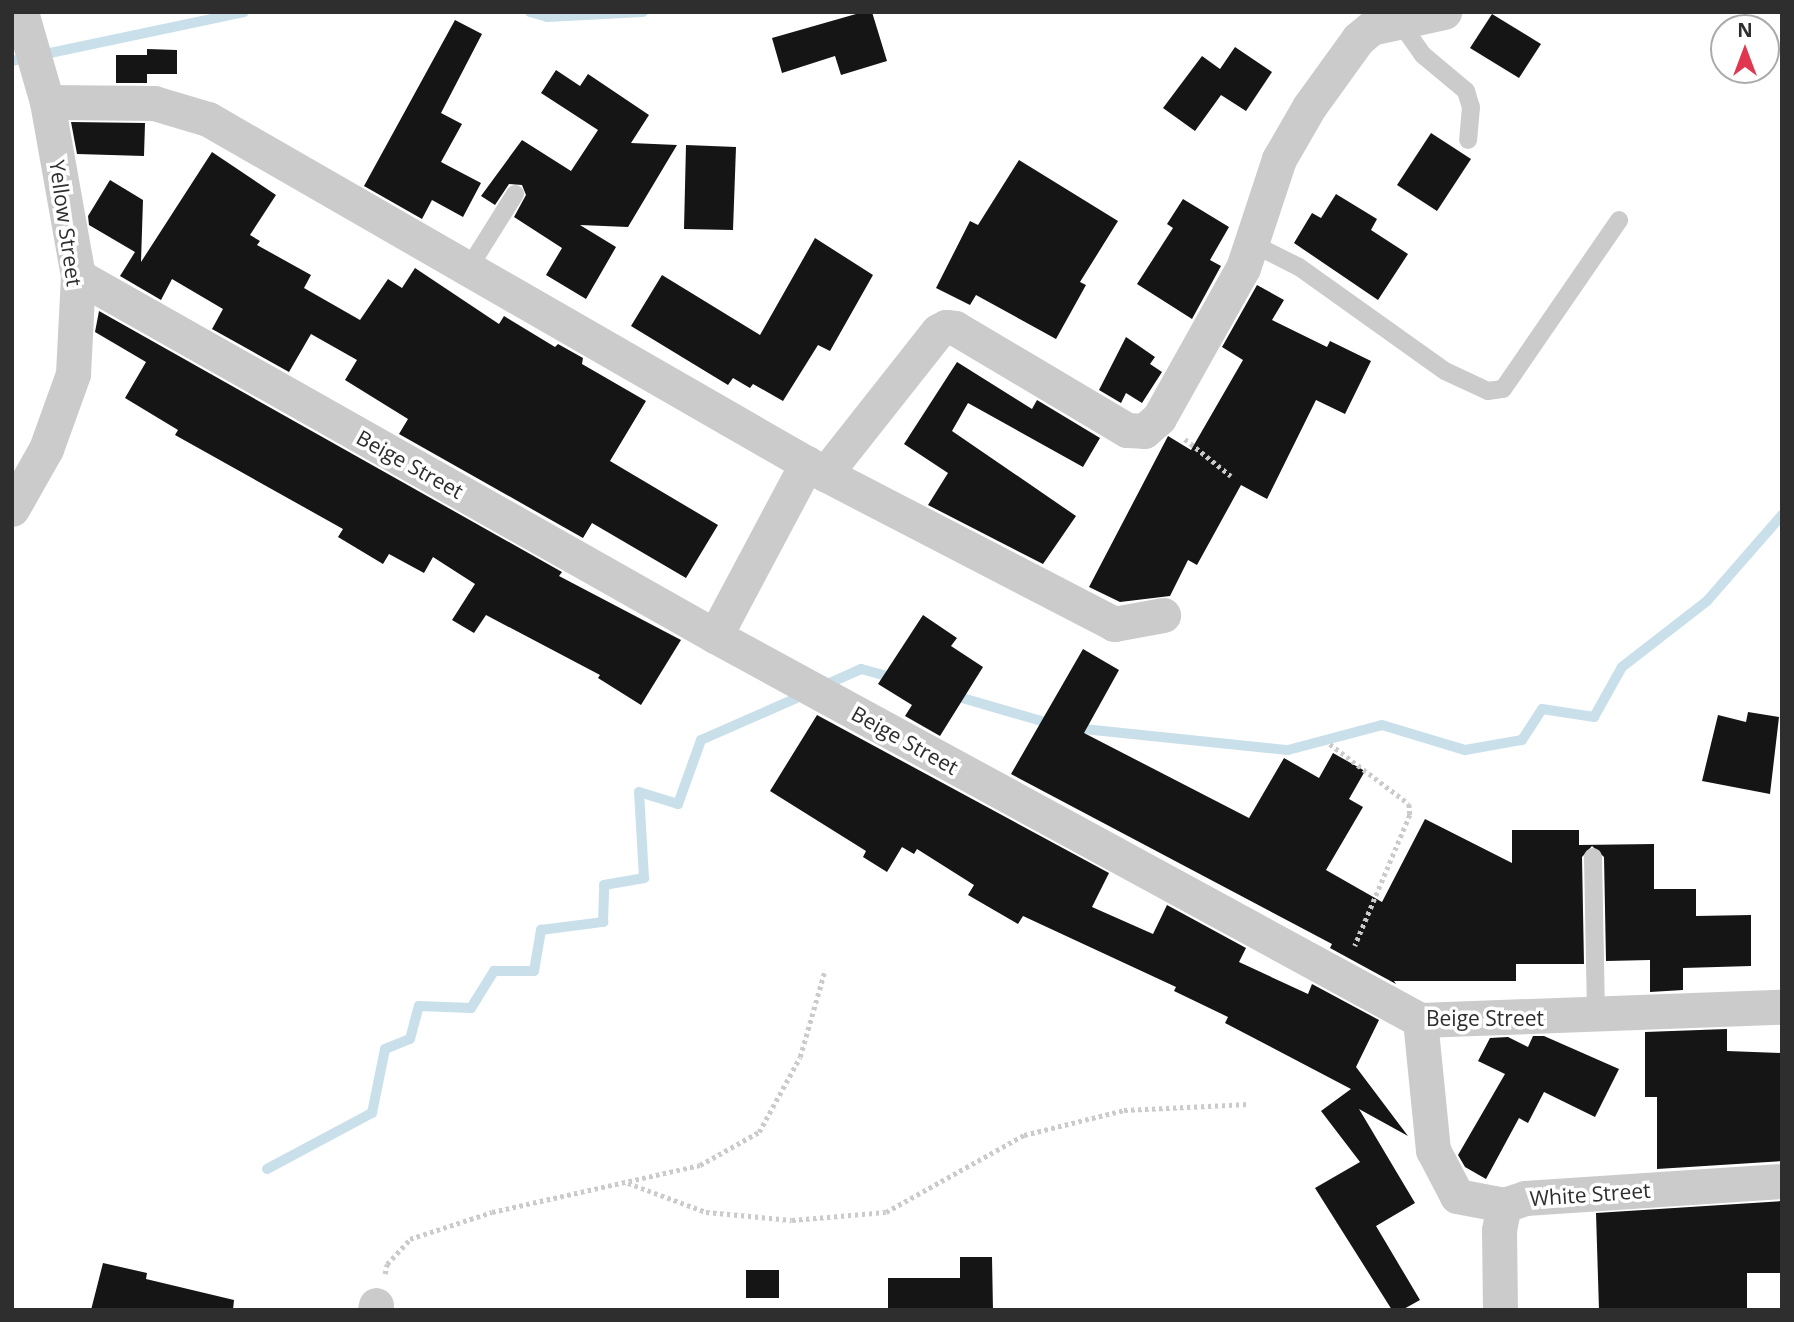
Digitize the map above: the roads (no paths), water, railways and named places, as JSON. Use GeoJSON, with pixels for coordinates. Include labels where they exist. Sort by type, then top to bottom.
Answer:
{"type":"FeatureCollection","features":[{"type":"Feature","properties":{"kind":"street"},"geometry":{"type":"LineString","coordinates":[[715,636],[816,468],[938,331],[946,327],[955,328],[1128,430],[1144,431],[1160,418],[1254,244],[1279,159],[1309,107],[1358,38],[1371,29],[1444,12]]}},
{"type":"Feature","properties":{"kind":"street","name":"Yellow Street"},"geometry":{"type":"LineString","coordinates":[[12,509],[46,449],[73,374],[78,276],[45,95],[24,24]]}},
{"type":"Feature","properties":{"kind":"street"},"geometry":{"type":"LineString","coordinates":[[45,95],[154,103],[208,119],[470,266],[816,468],[1114,624],[1163,615]]}},
{"type":"Feature","properties":{"kind":"street","name":"Beige Street"},"geometry":{"type":"LineString","coordinates":[[78,276],[715,636],[1420,1020],[1596,1016],[1782,1007]]}},
{"type":"Feature","properties":{"kind":"street"},"geometry":{"type":"LineString","coordinates":[[1420,1020],[1433,1150],[1457,1196],[1504,1205]]}},
{"type":"Feature","properties":{"kind":"street","name":"White Street"},"geometry":{"type":"LineString","coordinates":[[1500,1310],[1499,1230],[1504,1205],[1525,1198],[1782,1181]]}},
{"type":"Feature","properties":{"kind":"lane"},"geometry":{"type":"LineString","coordinates":[[1399,21],[1423,55],[1466,91],[1471,107],[1468,140]]}},
{"type":"Feature","properties":{"kind":"lane"},"geometry":{"type":"LineString","coordinates":[[470,266],[516,194]]}},
{"type":"Feature","properties":{"kind":"lane"},"geometry":{"type":"LineString","coordinates":[[1254,244],[1299,267],[1445,371],[1488,391],[1503,389],[1619,220]]}},
{"type":"Feature","properties":{"kind":"lane"},"geometry":{"type":"LineString","coordinates":[[1593,857],[1596,1016]]}},
{"type":"Feature","properties":{"kind":"waterway"},"geometry":{"type":"LineString","coordinates":[[12,61],[244,12]]}},
{"type":"Feature","properties":{"kind":"waterway"},"geometry":{"type":"LineString","coordinates":[[530,12],[547,17],[643,12]]}},
{"type":"Feature","properties":{"kind":"waterway"},"geometry":{"type":"LineString","coordinates":[[1074,728],[1288,750],[1382,725],[1465,750],[1522,740],[1542,709],[1594,717],[1622,667],[1707,601],[1782,515]]}},
{"type":"Feature","properties":{"kind":"waterway"},"geometry":{"type":"LineString","coordinates":[[823,686],[861,669],[894,678]]}},
{"type":"Feature","properties":{"kind":"waterway"},"geometry":{"type":"LineString","coordinates":[[267,1169],[372,1113],[385,1049],[410,1039],[419,1006],[471,1008],[494,971],[534,971],[541,930],[603,922],[604,885],[644,878],[639,792],[678,804],[701,740],[806,694]]}},
{"type":"Feature","properties":{"kind":"waterway"},"geometry":{"type":"LineString","coordinates":[[952,695],[1052,724]]}}]}
